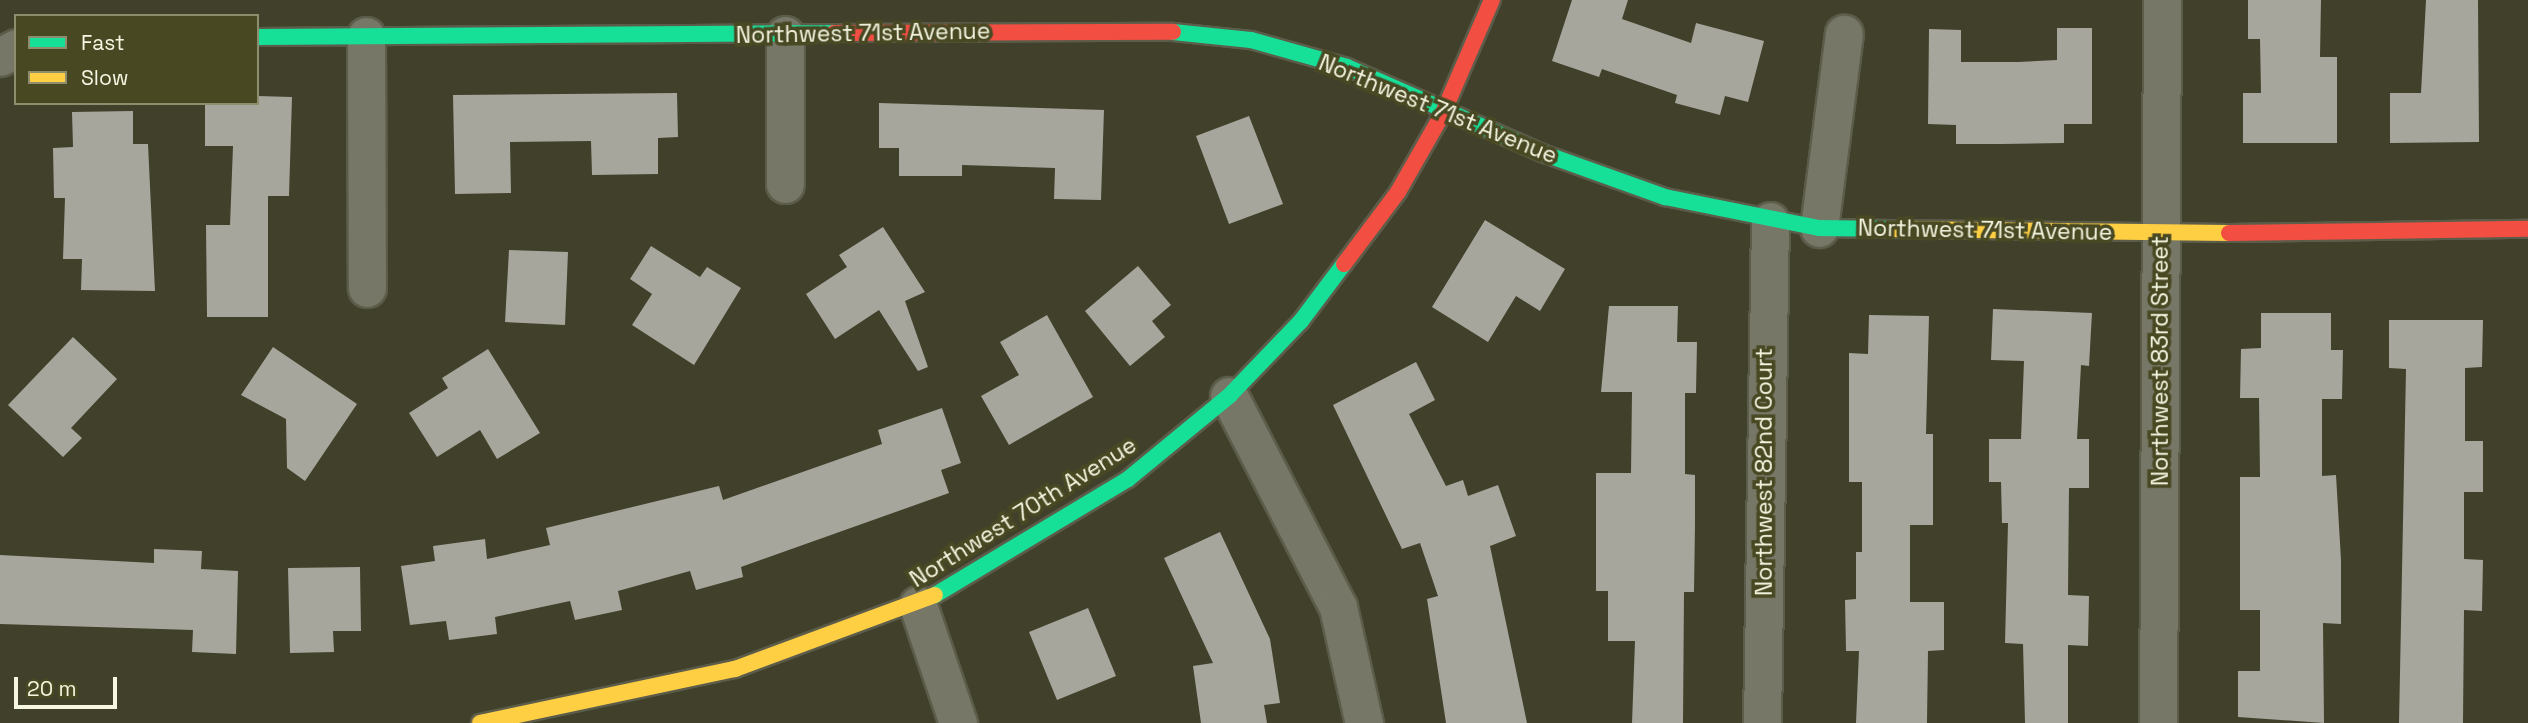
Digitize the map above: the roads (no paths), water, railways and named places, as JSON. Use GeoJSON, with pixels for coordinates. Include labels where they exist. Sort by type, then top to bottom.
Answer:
{"type":"FeatureCollection","features":[{"type":"Feature","properties":{"kind":"street","name":"Northwest 70th Avenue"},"geometry":{"type":"LineString","coordinates":[[480,723],[583,713],[735,669],[918,605],[1128,479],[1229,396],[1301,321],[1398,192],[1443,113],[1492,0]]}},
{"type":"Feature","properties":{"kind":"street","name":"Northwest 83rd Street"},"geometry":{"type":"LineString","coordinates":[[2158,723],[2162,0]]}},
{"type":"Feature","properties":{"kind":"street","name":"Northwest 71st Avenue"},"geometry":{"type":"LineString","coordinates":[[259,37],[785,35],[1155,30],[1251,40],[1347,67],[1443,113],[1665,197],[1770,221],[1819,228],[2161,233],[2528,229]]}},
{"type":"Feature","properties":{"kind":"street"},"geometry":{"type":"LineString","coordinates":[[1819,228],[1844,34]]}},
{"type":"Feature","properties":{"kind":"street"},"geometry":{"type":"LineString","coordinates":[[785,35],[785,184]]}},
{"type":"Feature","properties":{"kind":"street"},"geometry":{"type":"LineString","coordinates":[[366,36],[367,288]]}},
{"type":"Feature","properties":{"kind":"street","name":"Northwest 82nd Court"},"geometry":{"type":"LineString","coordinates":[[1762,723],[1770,221]]}},
{"type":"Feature","properties":{"kind":"street"},"geometry":{"type":"LineString","coordinates":[[1229,396],[1338,607],[1364,723]]}},
{"type":"Feature","properties":{"kind":"street"},"geometry":{"type":"LineString","coordinates":[[918,605],[958,723]]}}]}
